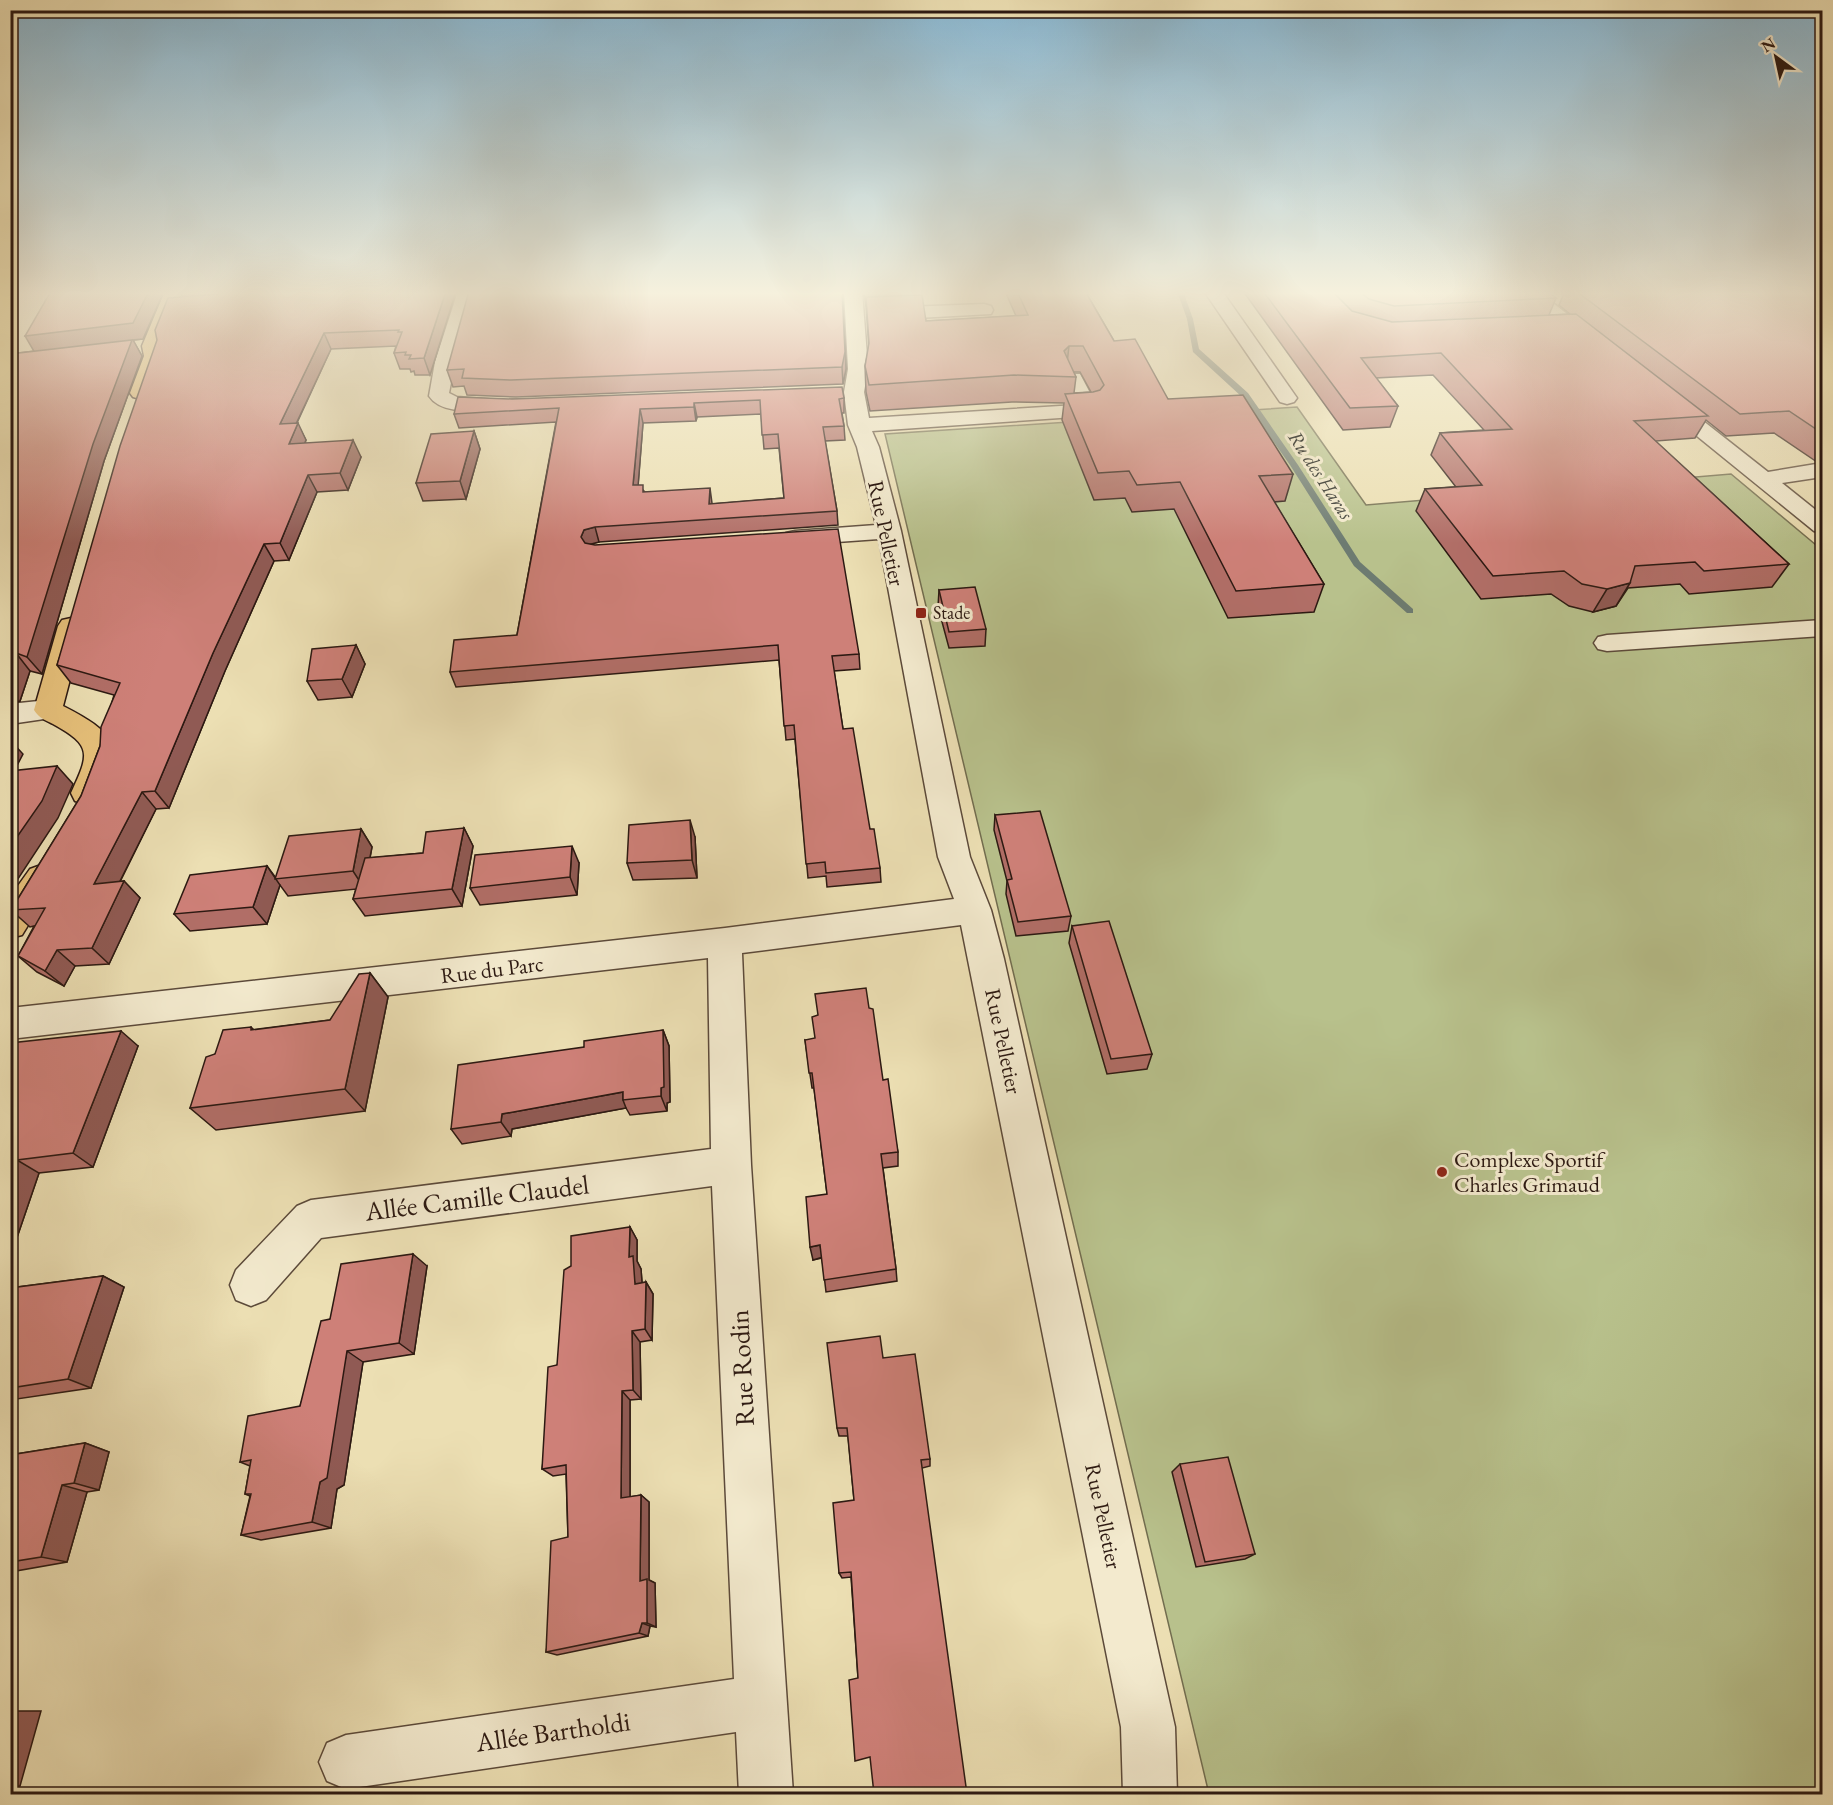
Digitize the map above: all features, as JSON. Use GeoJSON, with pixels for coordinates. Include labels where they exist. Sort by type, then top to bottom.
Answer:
{"type":"FeatureCollection","features":[{"type":"Feature","properties":{"kind":"main road"},"geometry":{"type":"LineString","coordinates":[[131,418],[147,375]]}},
{"type":"Feature","properties":{"kind":"main road"},"geometry":{"type":"LineString","coordinates":[[78,600],[48,711],[85,729],[98,745],[98,766],[78,813]]}},
{"type":"Feature","properties":{"kind":"main road"},"geometry":{"type":"LineString","coordinates":[[10,925],[51,860]]}},
{"type":"Feature","properties":{"kind":"street"},"geometry":{"type":"LineString","coordinates":[[441,375],[439,396],[453,403],[516,405]]}},
{"type":"Feature","properties":{"kind":"street","name":"Rue Pelletier"},"geometry":{"type":"LineString","coordinates":[[856,375],[848,404],[868,447],[889,531],[954,857],[974,910],[987,959],[1148,1726],[1150,1794]]}},
{"type":"Feature","properties":{"kind":"street"},"geometry":{"type":"LineString","coordinates":[[1271,375],[1287,398]]}},
{"type":"Feature","properties":{"kind":"street"},"geometry":{"type":"LineString","coordinates":[[848,404],[1089,410],[1073,378]]}},
{"type":"Feature","properties":{"kind":"street"},"geometry":{"type":"LineString","coordinates":[[1653,390],[1822,525]]}},
{"type":"Feature","properties":{"kind":"street"},"geometry":{"type":"LineString","coordinates":[[1764,479],[1822,470]]}},
{"type":"Feature","properties":{"kind":"street"},"geometry":{"type":"LineString","coordinates":[[778,539],[889,531]]}},
{"type":"Feature","properties":{"kind":"street"},"geometry":{"type":"LineString","coordinates":[[1607,643],[1822,628]]}},
{"type":"Feature","properties":{"kind":"street"},"geometry":{"type":"LineString","coordinates":[[10,714],[48,711]]}},
{"type":"Feature","properties":{"kind":"street","name":"Rue du Parc"},"geometry":{"type":"LineString","coordinates":[[10,1024],[725,942],[974,910]]}},
{"type":"Feature","properties":{"kind":"street","name":"Rue Rodin"},"geometry":{"type":"LineString","coordinates":[[725,942],[730,1165],[766,1794]]}},
{"type":"Feature","properties":{"kind":"street","name":"Allée Camille Claudel"},"geometry":{"type":"LineString","coordinates":[[252,1285],[311,1220],[730,1165]]}},
{"type":"Feature","properties":{"kind":"street","name":"Allée Bartholdi"},"geometry":{"type":"LineString","coordinates":[[346,1762],[760,1702]]}},
{"type":"Feature","properties":{"kind":"green space","name":"Complexe Sportif Charles Grimaud"},"geometry":{"type":"Polygon","coordinates":[[[1297,407],[1366,505],[1731,474],[1822,550],[1822,1794],[1209,1794],[885,434],[1297,407]]]}},
{"type":"Feature","properties":{"kind":"building"},"geometry":{"type":"Polygon","coordinates":[[[10,375],[119,375],[93,444],[27,657],[16,653],[10,668],[10,375]]]}},
{"type":"Feature","properties":{"kind":"building"},"geometry":{"type":"Polygon","coordinates":[[[145,375],[304,375],[280,424],[298,423],[289,444],[353,440],[340,473],[308,475],[280,543],[264,544],[213,653],[155,791],[142,792],[94,884],[124,881],[92,948],[57,950],[45,971],[18,956],[45,908],[11,910],[81,796],[100,746],[101,727],[120,683],[57,665],[120,446],[145,375]]]}},
{"type":"Feature","properties":{"kind":"building"},"geometry":{"type":"Polygon","coordinates":[[[463,375],[632,375],[511,380],[462,378],[463,375]]]}},
{"type":"Feature","properties":{"kind":"building"},"geometry":{"type":"Polygon","coordinates":[[[867,375],[1011,375],[869,385],[867,375]]]}},
{"type":"Feature","properties":{"kind":"building"},"geometry":{"type":"Polygon","coordinates":[[[1021,375],[1075,375],[1076,377],[1021,375]]]}},
{"type":"Feature","properties":{"kind":"building"},"geometry":{"type":"Polygon","coordinates":[[[1099,375],[1155,375],[1168,399],[1243,395],[1293,474],[1259,476],[1324,584],[1236,591],[1180,482],[1137,485],[1129,471],[1098,473],[1065,394],[1093,392],[1100,390],[1104,385],[1099,375]]]}},
{"type":"Feature","properties":{"kind":"building"},"geometry":{"type":"Polygon","coordinates":[[[1326,375],[1374,375],[1398,406],[1350,408],[1326,375]]]}},
{"type":"Feature","properties":{"kind":"building"},"geometry":{"type":"Polygon","coordinates":[[[1462,375],[1655,375],[1708,416],[1634,421],[1789,564],[1704,571],[1695,562],[1635,566],[1630,583],[1607,589],[1582,584],[1564,571],[1493,576],[1425,489],[1482,485],[1440,433],[1512,429],[1462,375]]]}},
{"type":"Feature","properties":{"kind":"building"},"geometry":{"type":"Polygon","coordinates":[[[1688,375],[1822,375],[1822,433],[1789,411],[1740,414],[1688,375]]]}},
{"type":"Feature","properties":{"kind":"building"},"geometry":{"type":"Polygon","coordinates":[[[842,387],[844,398],[839,399],[844,426],[823,427],[837,511],[595,527],[584,530],[581,537],[585,543],[595,545],[838,529],[859,654],[832,656],[843,729],[853,728],[870,829],[874,829],[880,868],[826,873],[825,862],[806,864],[794,725],[784,726],[778,645],[450,672],[454,640],[517,635],[559,408],[454,414],[458,397],[512,399],[842,387]],[[760,400],[694,403],[694,407],[640,409],[633,485],[643,485],[643,492],[710,488],[709,504],[784,498],[778,434],[762,435],[760,400]]]}},
{"type":"Feature","properties":{"kind":"building"},"geometry":{"type":"Polygon","coordinates":[[[474,431],[460,481],[416,483],[431,434],[474,431]]]}},
{"type":"Feature","properties":{"kind":"building"},"geometry":{"type":"Polygon","coordinates":[[[975,587],[986,629],[949,632],[939,590],[975,587]]]}},
{"type":"Feature","properties":{"kind":"building"},"geometry":{"type":"Polygon","coordinates":[[[356,645],[342,679],[307,681],[312,649],[356,645]]]}},
{"type":"Feature","properties":{"kind":"building"},"geometry":{"type":"Polygon","coordinates":[[[57,766],[42,801],[10,847],[10,771],[57,766]]]}},
{"type":"Feature","properties":{"kind":"building"},"geometry":{"type":"Polygon","coordinates":[[[1040,811],[1071,916],[1018,922],[1007,880],[1012,879],[995,815],[1040,811]]]}},
{"type":"Feature","properties":{"kind":"building"},"geometry":{"type":"Polygon","coordinates":[[[690,820],[692,860],[627,863],[629,825],[690,820]]]}},
{"type":"Feature","properties":{"kind":"building"},"geometry":{"type":"Polygon","coordinates":[[[464,828],[452,889],[353,899],[365,858],[423,853],[426,832],[464,828]]]}},
{"type":"Feature","properties":{"kind":"building"},"geometry":{"type":"Polygon","coordinates":[[[361,829],[353,871],[275,879],[289,836],[361,829]]]}},
{"type":"Feature","properties":{"kind":"building"},"geometry":{"type":"Polygon","coordinates":[[[572,846],[570,877],[470,888],[475,855],[572,846]]]}},
{"type":"Feature","properties":{"kind":"building"},"geometry":{"type":"Polygon","coordinates":[[[267,866],[253,907],[174,914],[190,875],[267,866]]]}},
{"type":"Feature","properties":{"kind":"building"},"geometry":{"type":"Polygon","coordinates":[[[1109,921],[1152,1054],[1111,1059],[1072,926],[1109,921]]]}},
{"type":"Feature","properties":{"kind":"building"},"geometry":{"type":"Polygon","coordinates":[[[370,973],[345,1089],[190,1108],[206,1057],[215,1054],[223,1030],[251,1027],[251,1030],[330,1020],[359,974],[370,973]]]}},
{"type":"Feature","properties":{"kind":"building"},"geometry":{"type":"Polygon","coordinates":[[[866,988],[869,1008],[873,1009],[883,1080],[888,1079],[898,1152],[881,1154],[896,1269],[824,1280],[820,1245],[810,1247],[806,1197],[827,1194],[812,1073],[809,1073],[805,1040],[815,1038],[812,1017],[818,1015],[815,994],[866,988]]]}},
{"type":"Feature","properties":{"kind":"building"},"geometry":{"type":"Polygon","coordinates":[[[663,1030],[664,1087],[661,1088],[661,1096],[623,1100],[623,1092],[502,1114],[501,1122],[451,1129],[458,1065],[584,1047],[584,1041],[663,1030]]]}},
{"type":"Feature","properties":{"kind":"building"},"geometry":{"type":"Polygon","coordinates":[[[121,1031],[73,1153],[17,1160],[10,1179],[10,1043],[121,1031]]]}},
{"type":"Feature","properties":{"kind":"building"},"geometry":{"type":"Polygon","coordinates":[[[630,1227],[629,1257],[633,1256],[635,1284],[646,1282],[645,1329],[632,1331],[633,1390],[622,1391],[621,1498],[641,1495],[640,1581],[647,1579],[647,1623],[642,1623],[639,1633],[546,1652],[551,1541],[568,1537],[566,1465],[542,1469],[548,1367],[557,1365],[564,1270],[571,1266],[571,1236],[630,1227]]]}},
{"type":"Feature","properties":{"kind":"building"},"geometry":{"type":"Polygon","coordinates":[[[413,1254],[399,1343],[347,1351],[327,1478],[320,1482],[312,1522],[241,1535],[251,1494],[245,1494],[251,1460],[240,1462],[248,1416],[300,1406],[321,1321],[330,1319],[341,1264],[413,1254]]]}},
{"type":"Feature","properties":{"kind":"building"},"geometry":{"type":"Polygon","coordinates":[[[103,1276],[68,1379],[10,1388],[10,1288],[103,1276]]]}},
{"type":"Feature","properties":{"kind":"building"},"geometry":{"type":"Polygon","coordinates":[[[880,1336],[883,1358],[915,1354],[930,1459],[921,1460],[967,1794],[874,1794],[870,1757],[855,1761],[849,1680],[858,1678],[851,1572],[839,1573],[833,1503],[854,1500],[847,1428],[837,1428],[827,1343],[880,1336]]]}},
{"type":"Feature","properties":{"kind":"building"},"geometry":{"type":"Polygon","coordinates":[[[85,1443],[74,1483],[62,1485],[41,1557],[10,1562],[10,1455],[85,1443]]]}},
{"type":"Feature","properties":{"kind":"building"},"geometry":{"type":"Polygon","coordinates":[[[1228,1457],[1255,1554],[1205,1562],[1180,1464],[1228,1457]]]}},
{"type":"Feature","properties":{"kind":"waterway","name":"Ru des Haras"},"geometry":{"type":"LineString","coordinates":[[1223,375],[1245,395],[1294,465],[1357,564],[1410,611]]}},
{"type":"Feature","properties":{"kind":"place","name":"Stade"},"geometry":{"type":"Point","coordinates":[921,613]}},
{"type":"Feature","properties":{"kind":"place","name":"Complexe Sportif Charles Grimaud"},"geometry":{"type":"Point","coordinates":[1442,1172]}}]}
